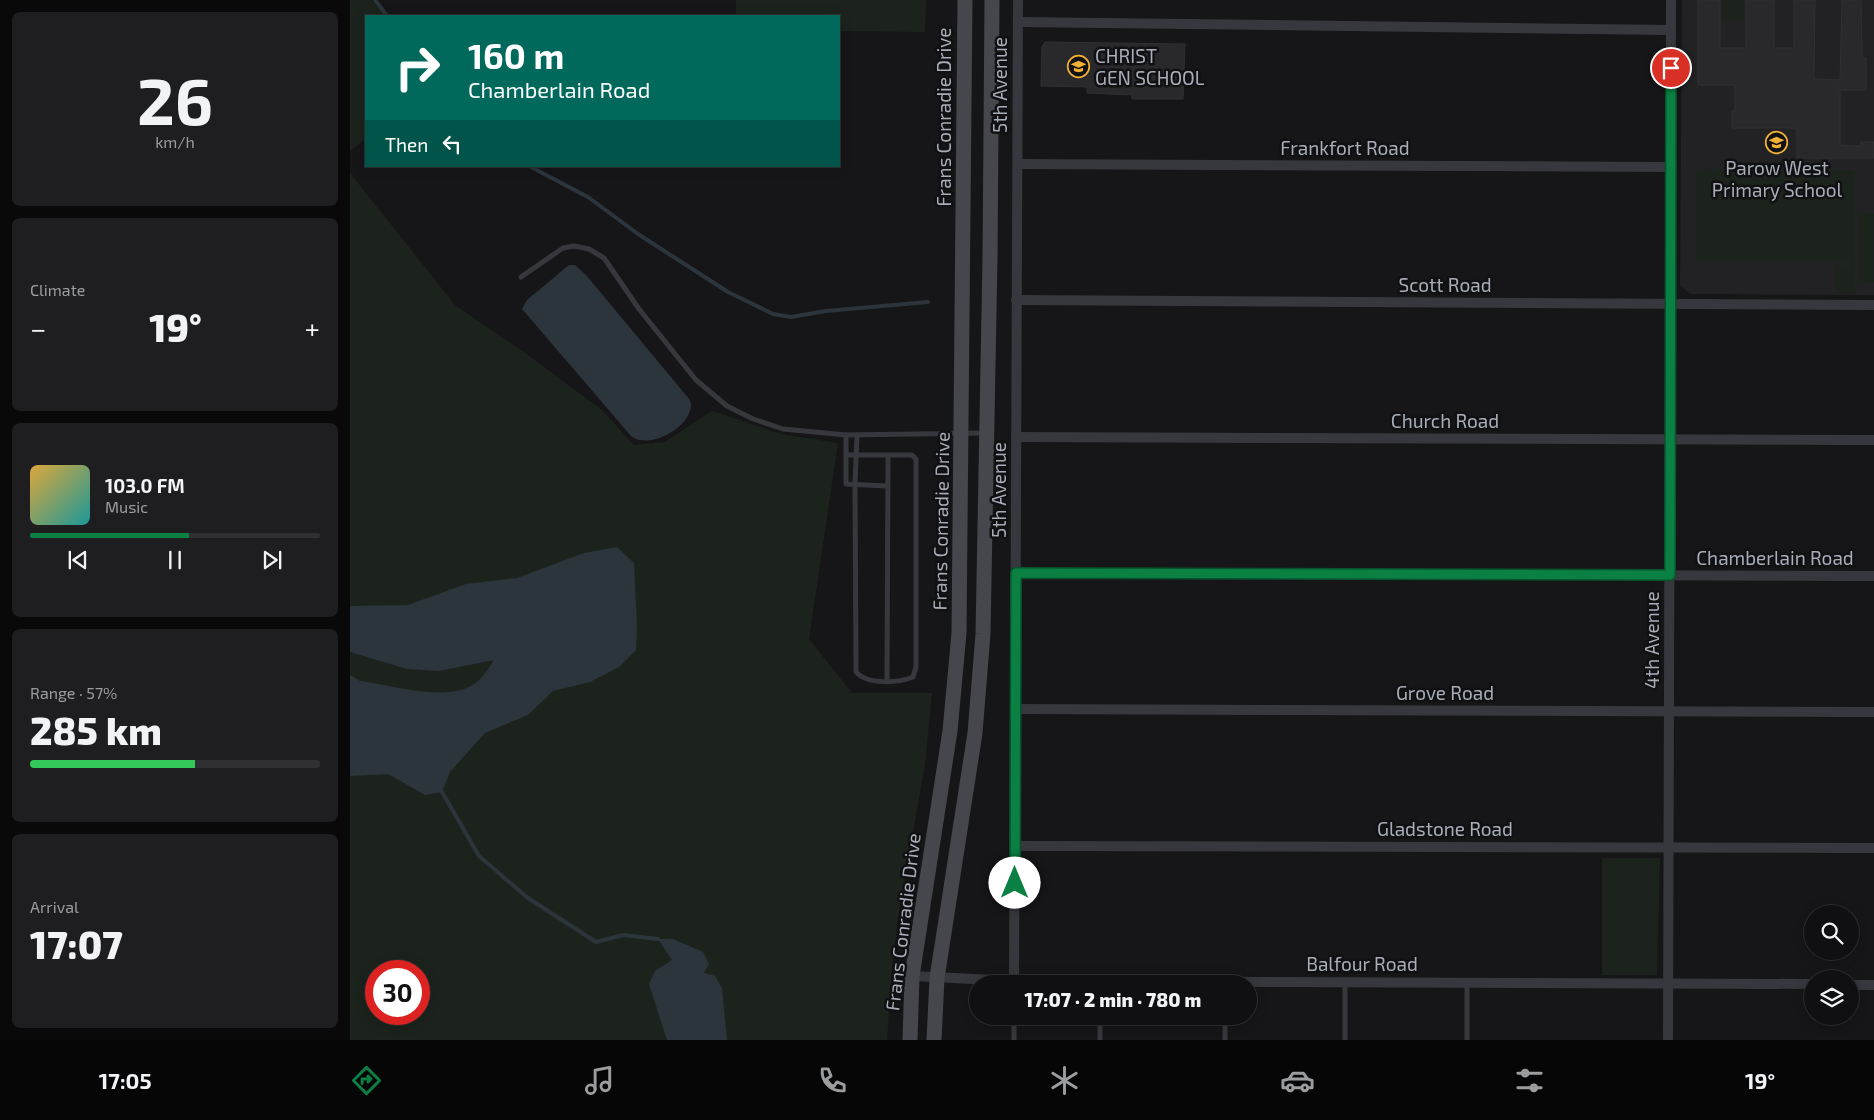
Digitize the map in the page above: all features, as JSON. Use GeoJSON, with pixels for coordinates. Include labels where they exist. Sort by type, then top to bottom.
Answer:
{"type":"FeatureCollection","features":[{"type":"Feature","properties":{"kind":"main road","name":"Frans Conradie Drive"},"geometry":{"type":"LineString","coordinates":[[910,1040],[912,976],[950,731],[959,633],[965,0]]}},
{"type":"Feature","properties":{"kind":"main road"},"geometry":{"type":"LineString","coordinates":[[934,1040],[938,978],[975,733],[983,634],[992,0]]}},
{"type":"Feature","properties":{"kind":"street","name":"5th Avenue"},"geometry":{"type":"LineString","coordinates":[[1014,975],[1018,0]]}},
{"type":"Feature","properties":{"kind":"street","name":"4th Avenue"},"geometry":{"type":"LineString","coordinates":[[1668,1040],[1671,0]]}},
{"type":"Feature","properties":{"kind":"street"},"geometry":{"type":"LineString","coordinates":[[1018,22],[1671,30]]}},
{"type":"Feature","properties":{"kind":"street","name":"Frankfort Road"},"geometry":{"type":"LineString","coordinates":[[1018,164],[1672,167]]}},
{"type":"Feature","properties":{"kind":"street","name":"Scott Road"},"geometry":{"type":"LineString","coordinates":[[1016,300],[1874,305]]}},
{"type":"Feature","properties":{"kind":"street","name":"Church Road"},"geometry":{"type":"LineString","coordinates":[[1016,437],[1874,440]]}},
{"type":"Feature","properties":{"kind":"street","name":"Chamberlain Road"},"geometry":{"type":"LineString","coordinates":[[1016,573],[1874,576]]}},
{"type":"Feature","properties":{"kind":"street","name":"Grove Road"},"geometry":{"type":"LineString","coordinates":[[1015,709],[1874,712]]}},
{"type":"Feature","properties":{"kind":"street","name":"Gladstone Road"},"geometry":{"type":"LineString","coordinates":[[1015,846],[1874,848]]}},
{"type":"Feature","properties":{"kind":"street","name":"Balfour Road"},"geometry":{"type":"LineString","coordinates":[[912,976],[969,980]]}},
{"type":"Feature","properties":{"kind":"street","name":"Balfour Road"},"geometry":{"type":"LineString","coordinates":[[1257,981],[1804,984]]}},
{"type":"Feature","properties":{"kind":"street"},"geometry":{"type":"LineString","coordinates":[[1859,984],[1874,985]]}},
{"type":"Feature","properties":{"kind":"lane"},"geometry":{"type":"LineString","coordinates":[[521,277],[563,248],[574,246],[589,249],[604,258],[638,308],[696,380],[727,406],[753,419],[783,429],[846,435],[986,433]]}},
{"type":"Feature","properties":{"kind":"lane"},"geometry":{"type":"LineString","coordinates":[[846,435],[846,484],[887,486]]}},
{"type":"Feature","properties":{"kind":"lane"},"geometry":{"type":"LineString","coordinates":[[846,454],[857,454],[888,455],[912,455],[916,459],[916,672],[913,677],[907,680],[861,678],[856,672],[857,454],[856,435]]}},
{"type":"Feature","properties":{"kind":"lane"},"geometry":{"type":"LineString","coordinates":[[887,680],[888,455]]}},
{"type":"Feature","properties":{"kind":"lane"},"geometry":{"type":"LineString","coordinates":[[1345,981],[1345,1040]]}},
{"type":"Feature","properties":{"kind":"lane"},"geometry":{"type":"LineString","coordinates":[[1467,1040],[1468,983]]}},
{"type":"Feature","properties":{"kind":"lane"},"geometry":{"type":"LineString","coordinates":[[1014,1025],[1014,1040]]}},
{"type":"Feature","properties":{"kind":"lane"},"geometry":{"type":"LineString","coordinates":[[1100,1025],[1100,1040]]}},
{"type":"Feature","properties":{"kind":"lane"},"geometry":{"type":"LineString","coordinates":[[1224,1040],[1225,1025]]}},
{"type":"Feature","properties":{"kind":"shaded area"},"geometry":{"type":"Polygon","coordinates":[[[350,0],[372,0],[383,15],[365,15],[365,139],[350,151],[350,0]]]}},
{"type":"Feature","properties":{"kind":"shaded area"},"geometry":{"type":"Polygon","coordinates":[[[736,0],[926,0],[925,32],[840,31],[840,15],[736,15],[736,0]]]}},
{"type":"Feature","properties":{"kind":"shaded area","name":"Parow West Primary School"},"geometry":{"type":"Polygon","coordinates":[[[1682,0],[1874,0],[1874,295],[1690,294],[1680,285],[1682,0]]]}},
{"type":"Feature","properties":{"kind":"shaded area"},"geometry":{"type":"Polygon","coordinates":[[[1722,0],[1744,0],[1744,21],[1722,21],[1722,0]]]}},
{"type":"Feature","properties":{"kind":"shaded area"},"geometry":{"type":"Polygon","coordinates":[[[1696,169],[1855,170],[1855,263],[1696,263],[1696,169]]]}},
{"type":"Feature","properties":{"kind":"shaded area"},"geometry":{"type":"Polygon","coordinates":[[[350,173],[455,305],[528,355],[602,410],[634,445],[665,442],[712,411],[781,434],[838,443],[809,639],[852,693],[932,693],[925,765],[899,910],[892,968],[887,1040],[350,1040],[350,173]]]}},
{"type":"Feature","properties":{"kind":"shaded area"},"geometry":{"type":"Polygon","coordinates":[[[1859,214],[1874,214],[1874,282],[1858,282],[1859,214]]]}},
{"type":"Feature","properties":{"kind":"shaded area"},"geometry":{"type":"Polygon","coordinates":[[[569,265],[575,265],[586,275],[690,400],[691,409],[687,418],[671,433],[649,440],[639,440],[631,436],[522,309],[527,300],[569,265]]]}},
{"type":"Feature","properties":{"kind":"shaded area"},"geometry":{"type":"Polygon","coordinates":[[[1835,265],[1855,265],[1855,293],[1835,293],[1835,265]]]}},
{"type":"Feature","properties":{"kind":"shaded area"},"geometry":{"type":"Polygon","coordinates":[[[617,547],[634,563],[637,626],[636,650],[619,667],[590,682],[553,691],[528,715],[485,733],[450,772],[442,792],[425,795],[388,774],[350,776],[350,675],[360,681],[403,689],[449,692],[462,689],[477,682],[494,660],[439,671],[407,669],[350,652],[350,606],[408,605],[466,584],[517,578],[584,553],[617,547]]]}},
{"type":"Feature","properties":{"kind":"shaded area"},"geometry":{"type":"Polygon","coordinates":[[[1602,858],[1660,858],[1657,975],[1602,975],[1602,858]]]}},
{"type":"Feature","properties":{"kind":"shaded area"},"geometry":{"type":"Polygon","coordinates":[[[658,939],[673,939],[703,952],[709,964],[704,973],[715,976],[722,988],[727,1040],[667,1040],[649,984],[655,971],[672,960],[658,939]]]}},
{"type":"Feature","properties":{"kind":"building"},"geometry":{"type":"Polygon","coordinates":[[[1698,0],[1720,0],[1720,48],[1746,48],[1746,0],[1774,0],[1774,48],[1794,48],[1794,0],[1815,0],[1814,79],[1840,80],[1842,0],[1861,0],[1862,58],[1866,58],[1866,90],[1840,90],[1840,145],[1861,146],[1861,142],[1874,142],[1874,158],[1797,158],[1797,128],[1732,128],[1732,111],[1735,111],[1735,85],[1698,85],[1698,0]]]}},
{"type":"Feature","properties":{"kind":"building"},"geometry":{"type":"Polygon","coordinates":[[[1045,42],[1185,44],[1183,99],[1132,99],[1132,95],[1087,93],[1087,87],[1041,86],[1042,47],[1045,42]]]}},
{"type":"Feature","properties":{"kind":"waterway"},"geometry":{"type":"LineString","coordinates":[[375,0],[386,15]]}},
{"type":"Feature","properties":{"kind":"waterway"},"geometry":{"type":"LineString","coordinates":[[531,167],[588,197],[638,234],[728,292],[773,314],[791,317],[826,311],[928,302]]}},
{"type":"Feature","properties":{"kind":"waterway"},"geometry":{"type":"LineString","coordinates":[[442,792],[479,856],[528,898],[596,942],[623,935],[658,939]]}},
{"type":"Feature","properties":{"kind":"place","name":"CHRIST GEN SCHOOL"},"geometry":{"type":"Point","coordinates":[1079,67]}},
{"type":"Feature","properties":{"kind":"place","name":"Parow West Primary School"},"geometry":{"type":"Point","coordinates":[1777,142]}},
{"type":"Feature","properties":{"kind":"route"},"geometry":{"type":"LineString","coordinates":[[1015,883],[1016,573],[1670,575],[1671,68]]}}]}
